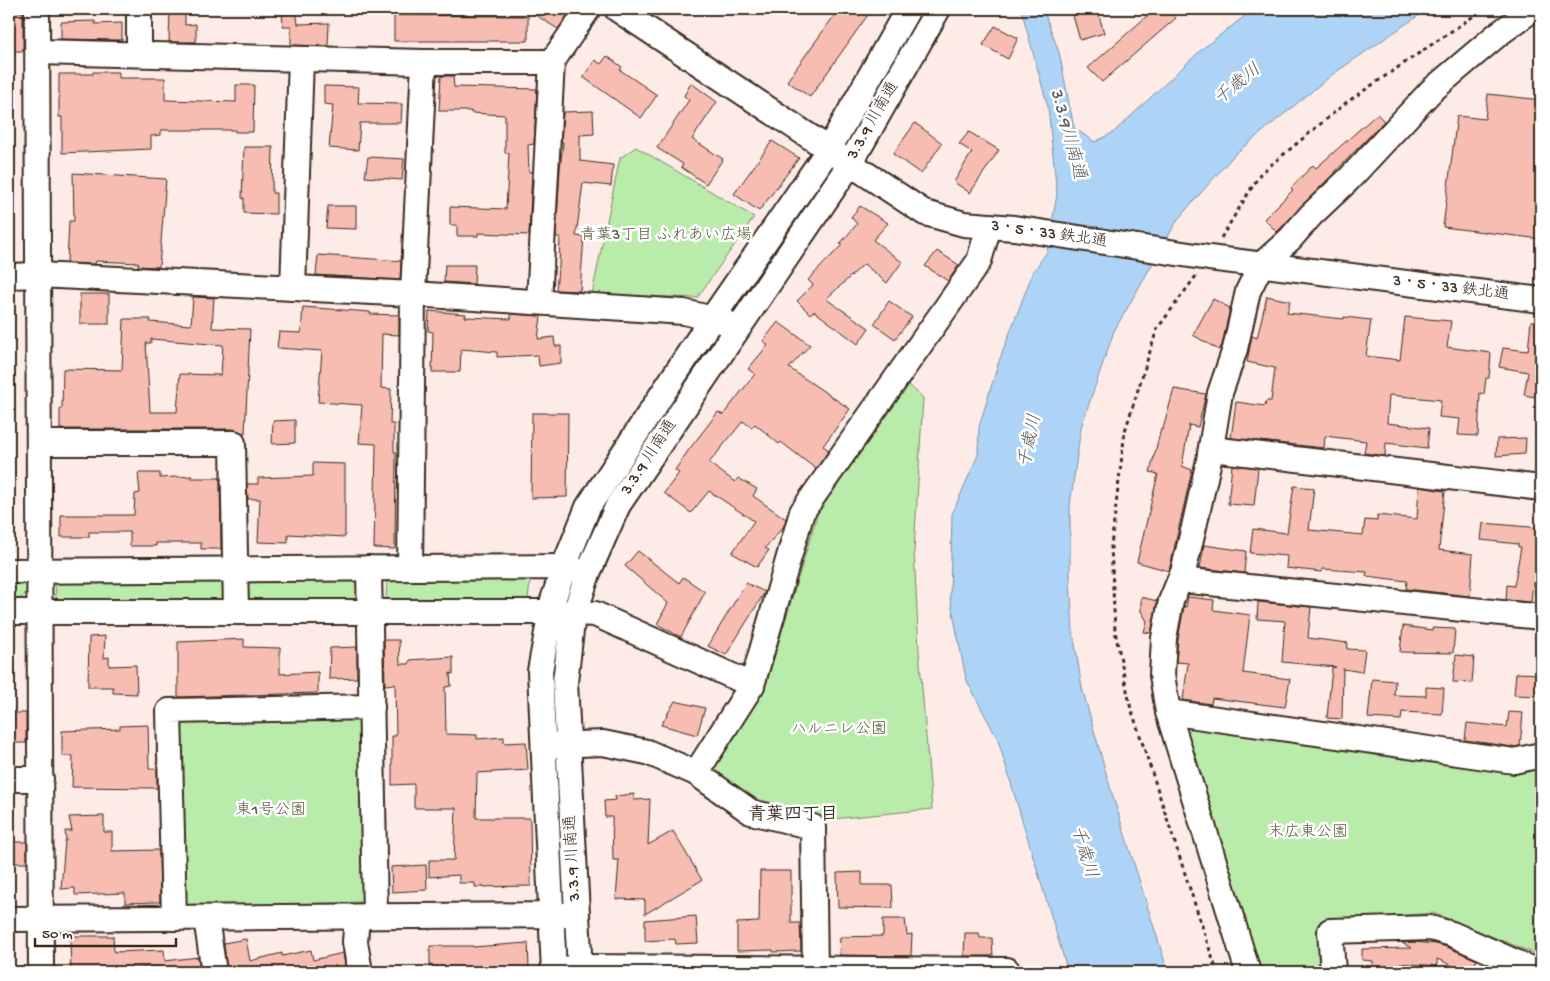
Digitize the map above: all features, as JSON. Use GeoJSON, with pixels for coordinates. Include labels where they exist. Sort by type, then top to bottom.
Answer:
{"type":"FeatureCollection","features":[{"type":"Feature","properties":{"kind":"street"},"geometry":{"type":"LineString","coordinates":[[37,9],[41,972]]}},
{"type":"Feature","properties":{"kind":"street"},"geometry":{"type":"LineString","coordinates":[[139,9],[139,54]]}},
{"type":"Feature","properties":{"kind":"street"},"geometry":{"type":"LineString","coordinates":[[538,302],[552,62],[588,9]]}},
{"type":"Feature","properties":{"kind":"street","name":"3・5・33 鉄北通"},"geometry":{"type":"LineString","coordinates":[[617,9],[925,213],[964,224],[1014,228],[1193,256],[1541,300]]}},
{"type":"Feature","properties":{"kind":"street","name":"3.3.9 川南通"},"geometry":{"type":"LineString","coordinates":[[554,971],[540,671],[551,612],[564,567],[588,507],[711,320],[829,149],[908,9]]}},
{"type":"Feature","properties":{"kind":"street","name":"3.3.9 川南通"},"geometry":{"type":"LineString","coordinates":[[580,970],[565,682],[572,622],[588,573],[618,505],[850,164],[938,9]]}},
{"type":"Feature","properties":{"kind":"street"},"geometry":{"type":"LineString","coordinates":[[1248,972],[1168,712],[1162,675],[1164,638],[1172,601],[1180,580],[1196,517],[1211,449],[1220,393],[1235,349],[1248,291],[1261,265],[1349,180],[1431,91],[1497,35],[1534,9]]}},
{"type":"Feature","properties":{"kind":"street"},"geometry":{"type":"LineString","coordinates":[[38,52],[424,62],[552,62]]}},
{"type":"Feature","properties":{"kind":"street"},"geometry":{"type":"LineString","coordinates":[[293,288],[301,58]]}},
{"type":"Feature","properties":{"kind":"street"},"geometry":{"type":"LineString","coordinates":[[410,568],[413,294],[424,62]]}},
{"type":"Feature","properties":{"kind":"street"},"geometry":{"type":"LineString","coordinates":[[696,773],[752,685],[802,512],[979,261],[989,226]]}},
{"type":"Feature","properties":{"kind":"street"},"geometry":{"type":"LineString","coordinates":[[9,276],[293,288],[538,302],[684,312],[711,320],[740,324]]}},
{"type":"Feature","properties":{"kind":"street"},"geometry":{"type":"LineString","coordinates":[[39,443],[233,443],[236,612]]}},
{"type":"Feature","properties":{"kind":"street"},"geometry":{"type":"LineString","coordinates":[[1211,449],[1541,488]]}},
{"type":"Feature","properties":{"kind":"street"},"geometry":{"type":"LineString","coordinates":[[9,571],[564,567],[588,573]]}},
{"type":"Feature","properties":{"kind":"street"},"geometry":{"type":"LineString","coordinates":[[360,972],[355,942],[366,916],[372,706],[369,568]]}},
{"type":"Feature","properties":{"kind":"street"},"geometry":{"type":"LineString","coordinates":[[1180,580],[1541,618]]}},
{"type":"Feature","properties":{"kind":"street"},"geometry":{"type":"LineString","coordinates":[[9,612],[551,612],[594,614],[752,685]]}},
{"type":"Feature","properties":{"kind":"street"},"geometry":{"type":"LineString","coordinates":[[174,918],[169,711],[372,706]]}},
{"type":"Feature","properties":{"kind":"street"},"geometry":{"type":"LineString","coordinates":[[1168,712],[1514,761],[1541,755]]}},
{"type":"Feature","properties":{"kind":"street"},"geometry":{"type":"LineString","coordinates":[[543,745],[603,743],[646,752],[696,773],[752,812],[814,827],[815,971]]}},
{"type":"Feature","properties":{"kind":"street"},"geometry":{"type":"LineString","coordinates":[[9,779],[41,780]]}},
{"type":"Feature","properties":{"kind":"street"},"geometry":{"type":"LineString","coordinates":[[9,919],[577,915]]}},
{"type":"Feature","properties":{"kind":"street"},"geometry":{"type":"LineString","coordinates":[[206,918],[214,972]]}},
{"type":"Feature","properties":{"kind":"street"},"geometry":{"type":"LineString","coordinates":[[1333,972],[1330,931],[1430,928],[1452,934],[1538,972]]}},
{"type":"Feature","properties":{"kind":"street"},"geometry":{"type":"LineString","coordinates":[[554,971],[1007,970]]}},
{"type":"Feature","properties":{"kind":"green space","name":"青葉3丁目 ふれあい広場"},"geometry":{"type":"Polygon","coordinates":[[[636,147],[754,217],[697,298],[592,294],[620,158],[636,147]]]}},
{"type":"Feature","properties":{"kind":"green space","name":"ハルニレ公園"},"geometry":{"type":"Polygon","coordinates":[[[909,385],[923,398],[914,551],[919,651],[932,809],[832,819],[765,804],[709,774],[767,681],[818,512],[909,385]]]}},
{"type":"Feature","properties":{"kind":"green space"},"geometry":{"type":"Polygon","coordinates":[[[531,575],[528,599],[386,601],[387,579],[531,575]]]}},
{"type":"Feature","properties":{"kind":"green space"},"geometry":{"type":"Polygon","coordinates":[[[359,576],[359,603],[247,604],[246,577],[359,576]]]}},
{"type":"Feature","properties":{"kind":"green space"},"geometry":{"type":"Polygon","coordinates":[[[9,578],[24,580],[28,585],[26,593],[19,599],[9,601],[9,578]]]}},
{"type":"Feature","properties":{"kind":"green space"},"geometry":{"type":"Polygon","coordinates":[[[223,578],[223,601],[56,601],[55,579],[223,578]]]}},
{"type":"Feature","properties":{"kind":"green space","name":"東1号公園"},"geometry":{"type":"Polygon","coordinates":[[[361,717],[363,902],[183,908],[180,719],[361,717]]]}},
{"type":"Feature","properties":{"kind":"green space","name":"末広東公園"},"geometry":{"type":"Polygon","coordinates":[[[1192,726],[1541,764],[1541,956],[1433,913],[1325,922],[1318,956],[1322,972],[1257,972],[1185,738],[1192,726]]]}},
{"type":"Feature","properties":{"kind":"water"},"geometry":{"type":"Polygon","coordinates":[[[1021,9],[1043,9],[1059,52],[1074,128],[1095,142],[1114,132],[1202,49],[1254,9],[1428,9],[1333,74],[1235,154],[1178,219],[1114,331],[1081,427],[1070,505],[1070,579],[1073,632],[1082,688],[1110,787],[1168,972],[1068,972],[998,740],[966,679],[950,597],[952,514],[978,455],[979,427],[998,364],[1033,272],[1047,252],[1057,194],[1048,107],[1021,9]]]}},
{"type":"Feature","properties":{"kind":"building"},"geometry":{"type":"Polygon","coordinates":[[[170,9],[185,9],[185,25],[196,24],[196,42],[169,42],[170,9]]]}},
{"type":"Feature","properties":{"kind":"building"},"geometry":{"type":"Polygon","coordinates":[[[282,9],[296,9],[298,24],[329,23],[328,46],[291,45],[291,26],[283,26],[282,9]]]}},
{"type":"Feature","properties":{"kind":"building"},"geometry":{"type":"Polygon","coordinates":[[[526,9],[565,9],[570,11],[558,29],[526,9]]]}},
{"type":"Feature","properties":{"kind":"building"},"geometry":{"type":"Polygon","coordinates":[[[839,9],[872,9],[810,97],[787,81],[839,9]]]}},
{"type":"Feature","properties":{"kind":"building"},"geometry":{"type":"Polygon","coordinates":[[[1071,9],[1097,9],[1104,33],[1080,40],[1071,9]]]}},
{"type":"Feature","properties":{"kind":"building"},"geometry":{"type":"Polygon","coordinates":[[[1155,9],[1168,9],[1176,18],[1102,82],[1088,68],[1155,9]]]}},
{"type":"Feature","properties":{"kind":"building"},"geometry":{"type":"Polygon","coordinates":[[[9,11],[23,12],[23,51],[9,51],[9,11]]]}},
{"type":"Feature","properties":{"kind":"building"},"geometry":{"type":"Polygon","coordinates":[[[394,15],[528,16],[528,41],[394,41],[394,15]]]}},
{"type":"Feature","properties":{"kind":"building"},"geometry":{"type":"Polygon","coordinates":[[[95,21],[95,24],[122,23],[122,40],[61,39],[61,22],[95,21]]]}},
{"type":"Feature","properties":{"kind":"building"},"geometry":{"type":"Polygon","coordinates":[[[995,26],[1018,38],[1008,59],[983,45],[995,26]]]}},
{"type":"Feature","properties":{"kind":"building"},"geometry":{"type":"Polygon","coordinates":[[[607,56],[622,67],[620,70],[657,95],[641,118],[583,77],[595,60],[601,64],[607,56]]]}},
{"type":"Feature","properties":{"kind":"building"},"geometry":{"type":"Polygon","coordinates":[[[93,72],[119,72],[119,78],[165,78],[165,100],[236,102],[236,85],[254,85],[253,132],[235,132],[235,130],[161,130],[161,135],[151,136],[151,149],[62,153],[62,117],[59,117],[59,74],[93,74],[93,72]]]}},
{"type":"Feature","properties":{"kind":"building"},"geometry":{"type":"Polygon","coordinates":[[[441,76],[453,76],[454,87],[537,89],[534,144],[528,145],[529,172],[532,172],[529,235],[478,233],[478,236],[457,236],[457,225],[450,225],[450,207],[506,209],[509,153],[505,153],[505,115],[471,113],[471,111],[439,111],[441,76]]]}},
{"type":"Feature","properties":{"kind":"building"},"geometry":{"type":"Polygon","coordinates":[[[691,83],[717,102],[692,139],[723,159],[706,184],[681,167],[683,164],[657,148],[689,100],[684,96],[691,83]]]}},
{"type":"Feature","properties":{"kind":"building"},"geometry":{"type":"Polygon","coordinates":[[[324,86],[359,87],[358,103],[402,104],[401,123],[360,123],[358,150],[329,148],[333,105],[324,104],[324,86]]]}},
{"type":"Feature","properties":{"kind":"building"},"geometry":{"type":"Polygon","coordinates":[[[1488,94],[1541,100],[1541,239],[1443,227],[1457,116],[1485,119],[1488,94]]]}},
{"type":"Feature","properties":{"kind":"building"},"geometry":{"type":"Polygon","coordinates":[[[593,111],[594,134],[580,135],[580,161],[613,165],[611,186],[583,183],[576,236],[584,237],[580,291],[556,290],[559,268],[560,237],[556,237],[563,142],[561,142],[563,112],[593,111]]]}},
{"type":"Feature","properties":{"kind":"building"},"geometry":{"type":"Polygon","coordinates":[[[1377,114],[1384,121],[1277,232],[1264,219],[1293,190],[1291,188],[1313,165],[1316,168],[1377,114]]]}},
{"type":"Feature","properties":{"kind":"building"},"geometry":{"type":"Polygon","coordinates":[[[915,123],[942,143],[921,174],[893,154],[915,123]]]}},
{"type":"Feature","properties":{"kind":"building"},"geometry":{"type":"Polygon","coordinates":[[[969,132],[999,150],[970,193],[954,182],[972,152],[959,144],[969,132]]]}},
{"type":"Feature","properties":{"kind":"building"},"geometry":{"type":"Polygon","coordinates":[[[772,141],[799,158],[759,211],[734,194],[772,141]]]}},
{"type":"Feature","properties":{"kind":"building"},"geometry":{"type":"Polygon","coordinates":[[[244,147],[273,147],[272,193],[276,193],[276,214],[244,213],[244,198],[242,198],[244,147]]]}},
{"type":"Feature","properties":{"kind":"building"},"geometry":{"type":"Polygon","coordinates":[[[368,157],[404,159],[402,180],[365,177],[368,157]]]}},
{"type":"Feature","properties":{"kind":"building"},"geometry":{"type":"Polygon","coordinates":[[[73,173],[166,179],[159,267],[138,266],[139,263],[96,261],[95,264],[67,263],[69,221],[74,221],[73,173]]]}},
{"type":"Feature","properties":{"kind":"building"},"geometry":{"type":"Polygon","coordinates":[[[328,206],[356,206],[356,229],[326,228],[328,206]]]}},
{"type":"Feature","properties":{"kind":"building"},"geometry":{"type":"Polygon","coordinates":[[[860,206],[888,223],[873,240],[902,262],[887,283],[864,264],[826,299],[869,328],[858,344],[814,311],[810,314],[797,301],[813,285],[808,280],[842,245],[840,244],[857,224],[851,217],[860,206]]]}},
{"type":"Feature","properties":{"kind":"building"},"geometry":{"type":"Polygon","coordinates":[[[937,251],[959,265],[948,281],[925,266],[937,251]]]}},
{"type":"Feature","properties":{"kind":"building"},"geometry":{"type":"Polygon","coordinates":[[[318,255],[401,261],[400,280],[316,275],[318,255]]]}},
{"type":"Feature","properties":{"kind":"building"},"geometry":{"type":"Polygon","coordinates":[[[445,265],[475,265],[474,284],[444,282],[445,265]]]}},
{"type":"Feature","properties":{"kind":"building"},"geometry":{"type":"Polygon","coordinates":[[[80,294],[109,294],[109,324],[80,324],[80,294]]]}},
{"type":"Feature","properties":{"kind":"building"},"geometry":{"type":"Polygon","coordinates":[[[1267,296],[1290,301],[1287,313],[1371,320],[1366,356],[1400,360],[1405,317],[1451,321],[1447,347],[1491,353],[1489,378],[1486,378],[1484,394],[1480,393],[1478,436],[1458,435],[1460,419],[1439,417],[1441,400],[1389,395],[1387,423],[1429,428],[1427,448],[1386,443],[1385,456],[1364,453],[1366,441],[1325,436],[1324,448],[1231,438],[1236,402],[1265,406],[1266,401],[1271,401],[1275,368],[1247,362],[1252,336],[1257,338],[1267,296]]]}},
{"type":"Feature","properties":{"kind":"building"},"geometry":{"type":"Polygon","coordinates":[[[193,297],[214,298],[212,328],[250,329],[245,433],[233,429],[60,429],[63,369],[122,370],[124,319],[151,319],[150,322],[191,325],[193,297]],[[151,339],[151,343],[146,343],[150,412],[177,412],[180,374],[221,375],[223,345],[151,339]]]}},
{"type":"Feature","properties":{"kind":"building"},"geometry":{"type":"Polygon","coordinates":[[[1213,299],[1230,308],[1222,345],[1219,350],[1193,335],[1213,299]]]}},
{"type":"Feature","properties":{"kind":"building"},"geometry":{"type":"Polygon","coordinates":[[[889,301],[912,317],[895,339],[874,324],[889,301]]]}},
{"type":"Feature","properties":{"kind":"building"},"geometry":{"type":"Polygon","coordinates":[[[303,307],[399,315],[399,335],[382,334],[381,388],[391,389],[390,424],[394,424],[394,452],[396,452],[395,549],[374,548],[376,444],[359,443],[362,405],[318,402],[322,351],[277,348],[279,332],[301,333],[303,307]]]}},
{"type":"Feature","properties":{"kind":"building"},"geometry":{"type":"Polygon","coordinates":[[[429,311],[466,314],[465,317],[511,319],[511,314],[541,316],[538,339],[554,337],[555,346],[561,346],[561,363],[539,366],[538,355],[497,357],[497,352],[461,349],[460,372],[432,372],[433,332],[428,331],[429,311]]]}},
{"type":"Feature","properties":{"kind":"building"},"geometry":{"type":"Polygon","coordinates":[[[1531,321],[1541,321],[1541,398],[1524,395],[1528,372],[1499,367],[1503,348],[1528,351],[1531,321]]]}},
{"type":"Feature","properties":{"kind":"building"},"geometry":{"type":"Polygon","coordinates":[[[778,322],[810,345],[789,368],[850,409],[823,446],[829,450],[816,469],[781,442],[779,444],[755,424],[752,428],[743,421],[709,463],[735,482],[738,478],[757,489],[753,496],[786,519],[784,526],[765,548],[769,550],[757,567],[732,553],[754,521],[709,491],[691,513],[664,493],[679,473],[675,470],[688,451],[718,412],[723,415],[755,374],[748,369],[768,345],[763,341],[778,322]]]}},
{"type":"Feature","properties":{"kind":"building"},"geometry":{"type":"Polygon","coordinates":[[[1174,389],[1206,394],[1198,427],[1189,425],[1182,466],[1192,470],[1169,571],[1137,562],[1158,474],[1150,472],[1174,389]]]}},
{"type":"Feature","properties":{"kind":"building"},"geometry":{"type":"Polygon","coordinates":[[[532,413],[568,413],[567,497],[531,498],[532,413]]]}},
{"type":"Feature","properties":{"kind":"building"},"geometry":{"type":"Polygon","coordinates":[[[295,420],[295,443],[272,444],[273,421],[295,420]]]}},
{"type":"Feature","properties":{"kind":"building"},"geometry":{"type":"Polygon","coordinates":[[[1526,438],[1525,454],[1496,456],[1497,439],[1526,438]]]}},
{"type":"Feature","properties":{"kind":"building"},"geometry":{"type":"Polygon","coordinates":[[[313,463],[345,464],[345,537],[288,534],[288,543],[258,542],[260,499],[248,499],[247,484],[258,484],[258,478],[313,476],[313,463]]]}},
{"type":"Feature","properties":{"kind":"building"},"geometry":{"type":"Polygon","coordinates":[[[1232,465],[1258,468],[1254,506],[1228,504],[1232,465]]]}},
{"type":"Feature","properties":{"kind":"building"},"geometry":{"type":"Polygon","coordinates":[[[138,473],[160,473],[160,478],[192,476],[191,478],[220,478],[221,549],[201,549],[201,543],[156,543],[156,546],[130,546],[130,532],[89,532],[89,537],[61,537],[61,515],[134,515],[135,494],[140,493],[138,473]]]}},
{"type":"Feature","properties":{"kind":"building"},"geometry":{"type":"Polygon","coordinates":[[[1294,486],[1314,488],[1309,530],[1363,535],[1365,520],[1377,521],[1377,515],[1417,519],[1419,487],[1445,491],[1439,550],[1473,554],[1470,596],[1406,589],[1407,581],[1366,576],[1367,572],[1322,569],[1322,572],[1286,568],[1287,556],[1250,553],[1253,529],[1287,533],[1294,486]]]}},
{"type":"Feature","properties":{"kind":"building"},"geometry":{"type":"Polygon","coordinates":[[[1483,523],[1541,528],[1541,584],[1533,583],[1531,602],[1506,600],[1507,585],[1514,586],[1521,547],[1518,547],[1518,544],[1481,540],[1483,523]]]}},
{"type":"Feature","properties":{"kind":"building"},"geometry":{"type":"Polygon","coordinates":[[[1204,545],[1246,551],[1244,573],[1200,568],[1204,545]]]}},
{"type":"Feature","properties":{"kind":"building"},"geometry":{"type":"Polygon","coordinates":[[[638,551],[679,583],[683,577],[705,592],[681,637],[657,624],[668,603],[625,566],[638,551]]]}},
{"type":"Feature","properties":{"kind":"building"},"geometry":{"type":"Polygon","coordinates":[[[746,583],[765,592],[726,655],[708,646],[746,583]]]}},
{"type":"Feature","properties":{"kind":"building"},"geometry":{"type":"Polygon","coordinates":[[[1141,597],[1157,601],[1151,633],[1144,632],[1147,621],[1141,611],[1141,597]]]}},
{"type":"Feature","properties":{"kind":"building"},"geometry":{"type":"Polygon","coordinates":[[[1188,597],[1214,600],[1213,610],[1250,615],[1243,673],[1290,679],[1285,707],[1212,698],[1211,704],[1183,700],[1188,663],[1176,662],[1184,606],[1186,607],[1188,597]]]}},
{"type":"Feature","properties":{"kind":"building"},"geometry":{"type":"Polygon","coordinates":[[[1258,602],[1311,607],[1308,638],[1348,643],[1347,649],[1365,650],[1362,672],[1343,669],[1342,719],[1327,718],[1332,668],[1336,667],[1282,662],[1285,621],[1257,619],[1258,602]]]}},
{"type":"Feature","properties":{"kind":"building"},"geometry":{"type":"Polygon","coordinates":[[[1403,626],[1432,630],[1432,628],[1455,629],[1453,653],[1400,652],[1403,626]]]}},
{"type":"Feature","properties":{"kind":"building"},"geometry":{"type":"Polygon","coordinates":[[[105,636],[104,658],[109,657],[109,666],[136,665],[137,694],[113,693],[113,687],[88,687],[89,637],[105,636]]]}},
{"type":"Feature","properties":{"kind":"building"},"geometry":{"type":"Polygon","coordinates":[[[244,639],[244,647],[280,648],[280,674],[318,672],[318,693],[178,697],[178,642],[244,639]]]}},
{"type":"Feature","properties":{"kind":"building"},"geometry":{"type":"Polygon","coordinates":[[[384,640],[399,640],[400,664],[409,664],[410,660],[453,657],[453,674],[450,673],[451,686],[445,687],[446,734],[477,735],[477,739],[504,737],[504,743],[526,742],[528,770],[477,773],[476,818],[530,818],[531,886],[475,887],[475,883],[459,883],[459,875],[429,877],[429,860],[454,860],[456,808],[414,808],[414,784],[392,785],[392,736],[396,736],[395,684],[385,685],[384,640]]]}},
{"type":"Feature","properties":{"kind":"building"},"geometry":{"type":"Polygon","coordinates":[[[357,647],[357,678],[329,679],[330,648],[357,647]]]}},
{"type":"Feature","properties":{"kind":"building"},"geometry":{"type":"Polygon","coordinates":[[[1456,655],[1474,657],[1472,683],[1453,682],[1456,655]]]}},
{"type":"Feature","properties":{"kind":"building"},"geometry":{"type":"Polygon","coordinates":[[[1516,673],[1541,674],[1541,696],[1514,695],[1516,673]]]}},
{"type":"Feature","properties":{"kind":"building"},"geometry":{"type":"Polygon","coordinates":[[[1372,679],[1395,681],[1394,695],[1426,696],[1426,687],[1444,688],[1442,714],[1402,712],[1401,720],[1368,718],[1372,679]]]}},
{"type":"Feature","properties":{"kind":"building"},"geometry":{"type":"Polygon","coordinates":[[[675,701],[705,708],[697,735],[661,725],[675,701]]]}},
{"type":"Feature","properties":{"kind":"building"},"geometry":{"type":"Polygon","coordinates":[[[1509,712],[1523,713],[1520,746],[1513,747],[1465,740],[1467,723],[1507,727],[1509,712]]]}},
{"type":"Feature","properties":{"kind":"building"},"geometry":{"type":"Polygon","coordinates":[[[9,713],[26,713],[26,743],[9,743],[9,713]]]}},
{"type":"Feature","properties":{"kind":"building"},"geometry":{"type":"Polygon","coordinates":[[[148,725],[149,769],[157,769],[157,788],[72,787],[73,756],[62,756],[62,731],[120,729],[120,726],[148,725]]]}},
{"type":"Feature","properties":{"kind":"building"},"geometry":{"type":"Polygon","coordinates":[[[634,794],[634,800],[650,799],[648,845],[673,831],[702,880],[645,914],[645,900],[616,899],[619,860],[613,860],[612,817],[605,817],[604,801],[616,800],[615,796],[634,794]]]}},
{"type":"Feature","properties":{"kind":"building"},"geometry":{"type":"Polygon","coordinates":[[[104,816],[104,832],[112,832],[112,851],[159,850],[160,902],[125,903],[125,893],[75,895],[75,888],[61,889],[66,841],[65,831],[72,831],[69,817],[104,816]]]}},
{"type":"Feature","properties":{"kind":"building"},"geometry":{"type":"Polygon","coordinates":[[[9,842],[27,842],[27,863],[9,863],[9,842]]]}},
{"type":"Feature","properties":{"kind":"building"},"geometry":{"type":"Polygon","coordinates":[[[426,865],[427,890],[392,892],[391,867],[426,865]]]}},
{"type":"Feature","properties":{"kind":"building"},"geometry":{"type":"Polygon","coordinates":[[[760,871],[791,871],[791,923],[800,923],[801,951],[737,951],[737,923],[759,922],[760,871]]]}},
{"type":"Feature","properties":{"kind":"building"},"geometry":{"type":"Polygon","coordinates":[[[862,872],[862,885],[892,885],[893,908],[838,907],[837,873],[862,872]]]}},
{"type":"Feature","properties":{"kind":"building"},"geometry":{"type":"Polygon","coordinates":[[[696,916],[698,943],[676,944],[675,939],[645,941],[645,920],[696,916]]]}},
{"type":"Feature","properties":{"kind":"building"},"geometry":{"type":"Polygon","coordinates":[[[883,919],[905,919],[907,935],[912,934],[911,956],[839,955],[840,937],[883,936],[883,919]]]}},
{"type":"Feature","properties":{"kind":"building"},"geometry":{"type":"Polygon","coordinates":[[[965,933],[979,933],[980,938],[992,938],[993,956],[964,956],[965,933]]]}},
{"type":"Feature","properties":{"kind":"building"},"geometry":{"type":"Polygon","coordinates":[[[70,936],[113,936],[114,952],[164,950],[165,961],[198,957],[200,972],[153,972],[153,967],[114,969],[114,972],[71,972],[70,936]]]}},
{"type":"Feature","properties":{"kind":"building"},"geometry":{"type":"Polygon","coordinates":[[[246,939],[250,961],[282,953],[282,956],[311,950],[313,960],[343,953],[346,972],[227,972],[224,943],[246,939]]]}},
{"type":"Feature","properties":{"kind":"building"},"geometry":{"type":"Polygon","coordinates":[[[1413,942],[1447,947],[1477,960],[1471,972],[1467,972],[1437,959],[1437,966],[1400,963],[1400,970],[1372,971],[1373,961],[1362,960],[1362,949],[1412,948],[1402,943],[1413,942]]]}},
{"type":"Feature","properties":{"kind":"building"},"geometry":{"type":"Polygon","coordinates":[[[528,943],[529,968],[484,972],[430,972],[430,946],[473,947],[528,943]]]}},
{"type":"Feature","properties":{"kind":"district","name":"青葉四丁目"},"geometry":{"type":"Point","coordinates":[793,815]}},
{"type":"Feature","properties":{"kind":"water label","name":"千歳川"},"geometry":{"type":"Point","coordinates":[1238,85]}},
{"type":"Feature","properties":{"kind":"water label","name":"3.3.9川南通"},"geometry":{"type":"Point","coordinates":[1067,134]}},
{"type":"Feature","properties":{"kind":"water label","name":"千歳川"},"geometry":{"type":"Point","coordinates":[1031,441]}},
{"type":"Feature","properties":{"kind":"water label","name":"千歳川"},"geometry":{"type":"Point","coordinates":[1083,852]}}]}
